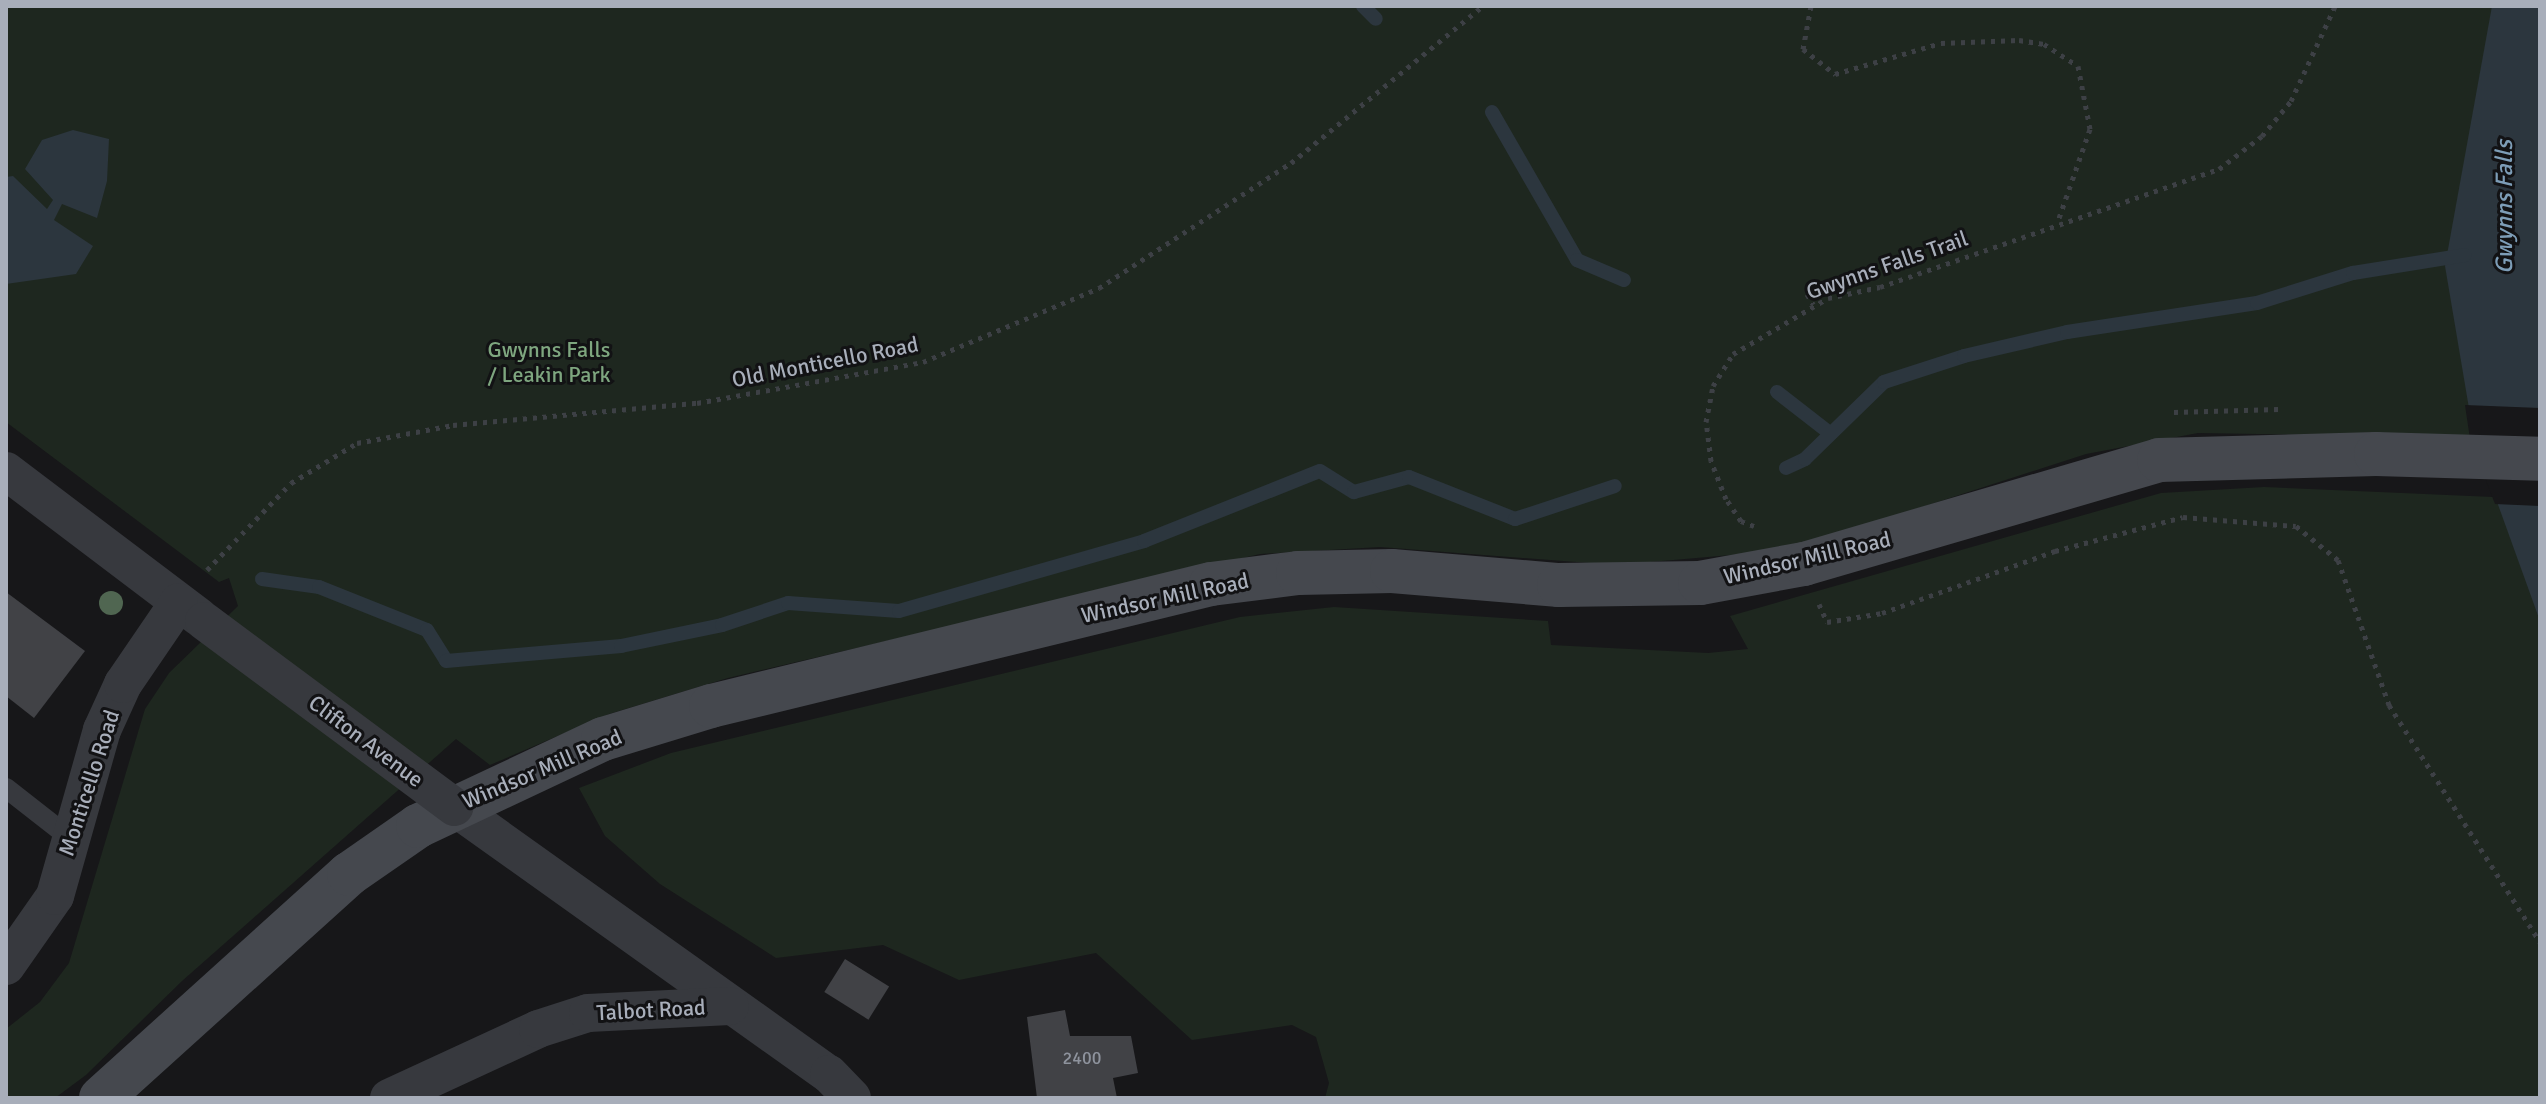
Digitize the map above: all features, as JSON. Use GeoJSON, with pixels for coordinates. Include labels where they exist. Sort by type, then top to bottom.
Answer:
{"type":"FeatureCollection","features":[{"type":"Feature","properties":{"kind":"main road","name":"Windsor Mill Road"},"geometry":{"type":"LineString","coordinates":[[101,1098],[349,874],[445,811],[603,739],[711,706],[1211,584],[1298,573],[1392,571],[1640,586],[1700,583],[1804,564],[2159,460],[2376,454],[2540,459]]}},
{"type":"Feature","properties":{"kind":"street","name":"Clifton Avenue"},"geometry":{"type":"LineString","coordinates":[[6,471],[600,915],[730,1006]]}},
{"type":"Feature","properties":{"kind":"street","name":"Monticello Road"},"geometry":{"type":"LineString","coordinates":[[6,966],[55,896],[70,838],[123,684],[192,611]]}},
{"type":"Feature","properties":{"kind":"street","name":"Talbot Road"},"geometry":{"type":"LineString","coordinates":[[389,1098],[538,1029],[588,1013],[730,1006],[829,1074],[852,1098]]}},
{"type":"Feature","properties":{"kind":"lane"},"geometry":{"type":"LineString","coordinates":[[6,788],[70,838]]}},
{"type":"Feature","properties":{"kind":"path","name":"Old Monticello Road"},"geometry":{"type":"LineString","coordinates":[[192,611],[291,483],[357,443],[453,425],[697,403],[923,362],[1099,288],[1291,163],[1483,6]]}},
{"type":"Feature","properties":{"kind":"path"},"geometry":{"type":"LineString","coordinates":[[1811,6],[1803,49],[1835,74],[1941,43],[2019,40],[2044,44],[2078,66],[2090,129],[2058,221]]}},
{"type":"Feature","properties":{"kind":"path","name":"Gwynns Falls Trail"},"geometry":{"type":"LineString","coordinates":[[1765,529],[1741,521],[1726,499],[1711,461],[1706,422],[1711,397],[1733,354],[1813,304],[2219,169],[2241,152],[2291,101],[2335,6]]}},
{"type":"Feature","properties":{"kind":"path"},"geometry":{"type":"LineString","coordinates":[[1807,294],[1813,304]]}},
{"type":"Feature","properties":{"kind":"path"},"geometry":{"type":"LineString","coordinates":[[2157,415],[2241,407],[2287,410]]}},
{"type":"Feature","properties":{"kind":"path"},"geometry":{"type":"LineString","coordinates":[[1804,564],[1827,622],[1882,613],[2055,551],[2183,517],[2296,526],[2338,560],[2389,705],[2540,942]]}},
{"type":"Feature","properties":{"kind":"green space","name":"Gwynns Falls / Leakin Park"},"geometry":{"type":"Polygon","coordinates":[[[6,6],[2540,6],[2540,439],[2198,433],[2086,454],[1789,550],[1616,565],[1380,547],[1260,554],[728,678],[609,714],[490,765],[456,739],[182,981],[86,1075],[55,1098],[6,1098],[6,1029],[40,1002],[69,963],[145,709],[169,673],[238,606],[229,578],[219,582],[6,422],[6,6]]]}},
{"type":"Feature","properties":{"kind":"green space"},"geometry":{"type":"Polygon","coordinates":[[[2264,487],[2540,499],[2540,1098],[1325,1098],[1329,1083],[1316,1037],[1292,1025],[1192,1040],[1096,953],[959,980],[883,945],[776,958],[660,884],[605,836],[579,788],[671,753],[1240,617],[1334,607],[1548,621],[1551,645],[1708,653],[1748,649],[1730,616],[2161,493],[2264,487]]]}},
{"type":"Feature","properties":{"kind":"water","name":"Gwynns Falls"},"geometry":{"type":"Polygon","coordinates":[[[2492,6],[2540,6],[2540,621],[2474,438],[2445,266],[2492,6]]]}},
{"type":"Feature","properties":{"kind":"water"},"geometry":{"type":"Polygon","coordinates":[[[73,130],[109,139],[107,181],[97,218],[62,204],[54,220],[93,246],[76,274],[6,284],[6,177],[13,176],[47,209],[53,200],[25,169],[42,140],[73,130]]]}},
{"type":"Feature","properties":{"kind":"pier"},"geometry":{"type":"Polygon","coordinates":[[[2465,405],[2540,408],[2540,506],[2495,504],[2470,439],[2465,405]]]}},
{"type":"Feature","properties":{"kind":"building"},"geometry":{"type":"Polygon","coordinates":[[[6,592],[85,651],[34,718],[6,696],[6,592]]]}},
{"type":"Feature","properties":{"kind":"building"},"geometry":{"type":"Polygon","coordinates":[[[845,959],[889,987],[868,1020],[824,992],[845,959]]]}},
{"type":"Feature","properties":{"kind":"building"},"geometry":{"type":"Polygon","coordinates":[[[1065,1010],[1070,1036],[1131,1036],[1138,1073],[1113,1078],[1117,1098],[1037,1098],[1027,1017],[1065,1010]]]}},
{"type":"Feature","properties":{"kind":"waterway"},"geometry":{"type":"LineString","coordinates":[[1363,6],[1376,19]]}},
{"type":"Feature","properties":{"kind":"waterway"},"geometry":{"type":"LineString","coordinates":[[1492,112],[1577,260],[1624,280]]}},
{"type":"Feature","properties":{"kind":"waterway"},"geometry":{"type":"LineString","coordinates":[[1786,468],[1805,459],[1884,382],[1964,356],[2067,332],[2257,303],[2353,273],[2465,255]]}},
{"type":"Feature","properties":{"kind":"waterway"},"geometry":{"type":"LineString","coordinates":[[1777,392],[1831,434]]}},
{"type":"Feature","properties":{"kind":"waterway"},"geometry":{"type":"LineString","coordinates":[[262,579],[319,587],[427,630],[446,661],[621,646],[722,625],[788,603],[899,611],[1144,541],[1320,471],[1354,492],[1409,477],[1515,519],[1615,486]]}}]}
